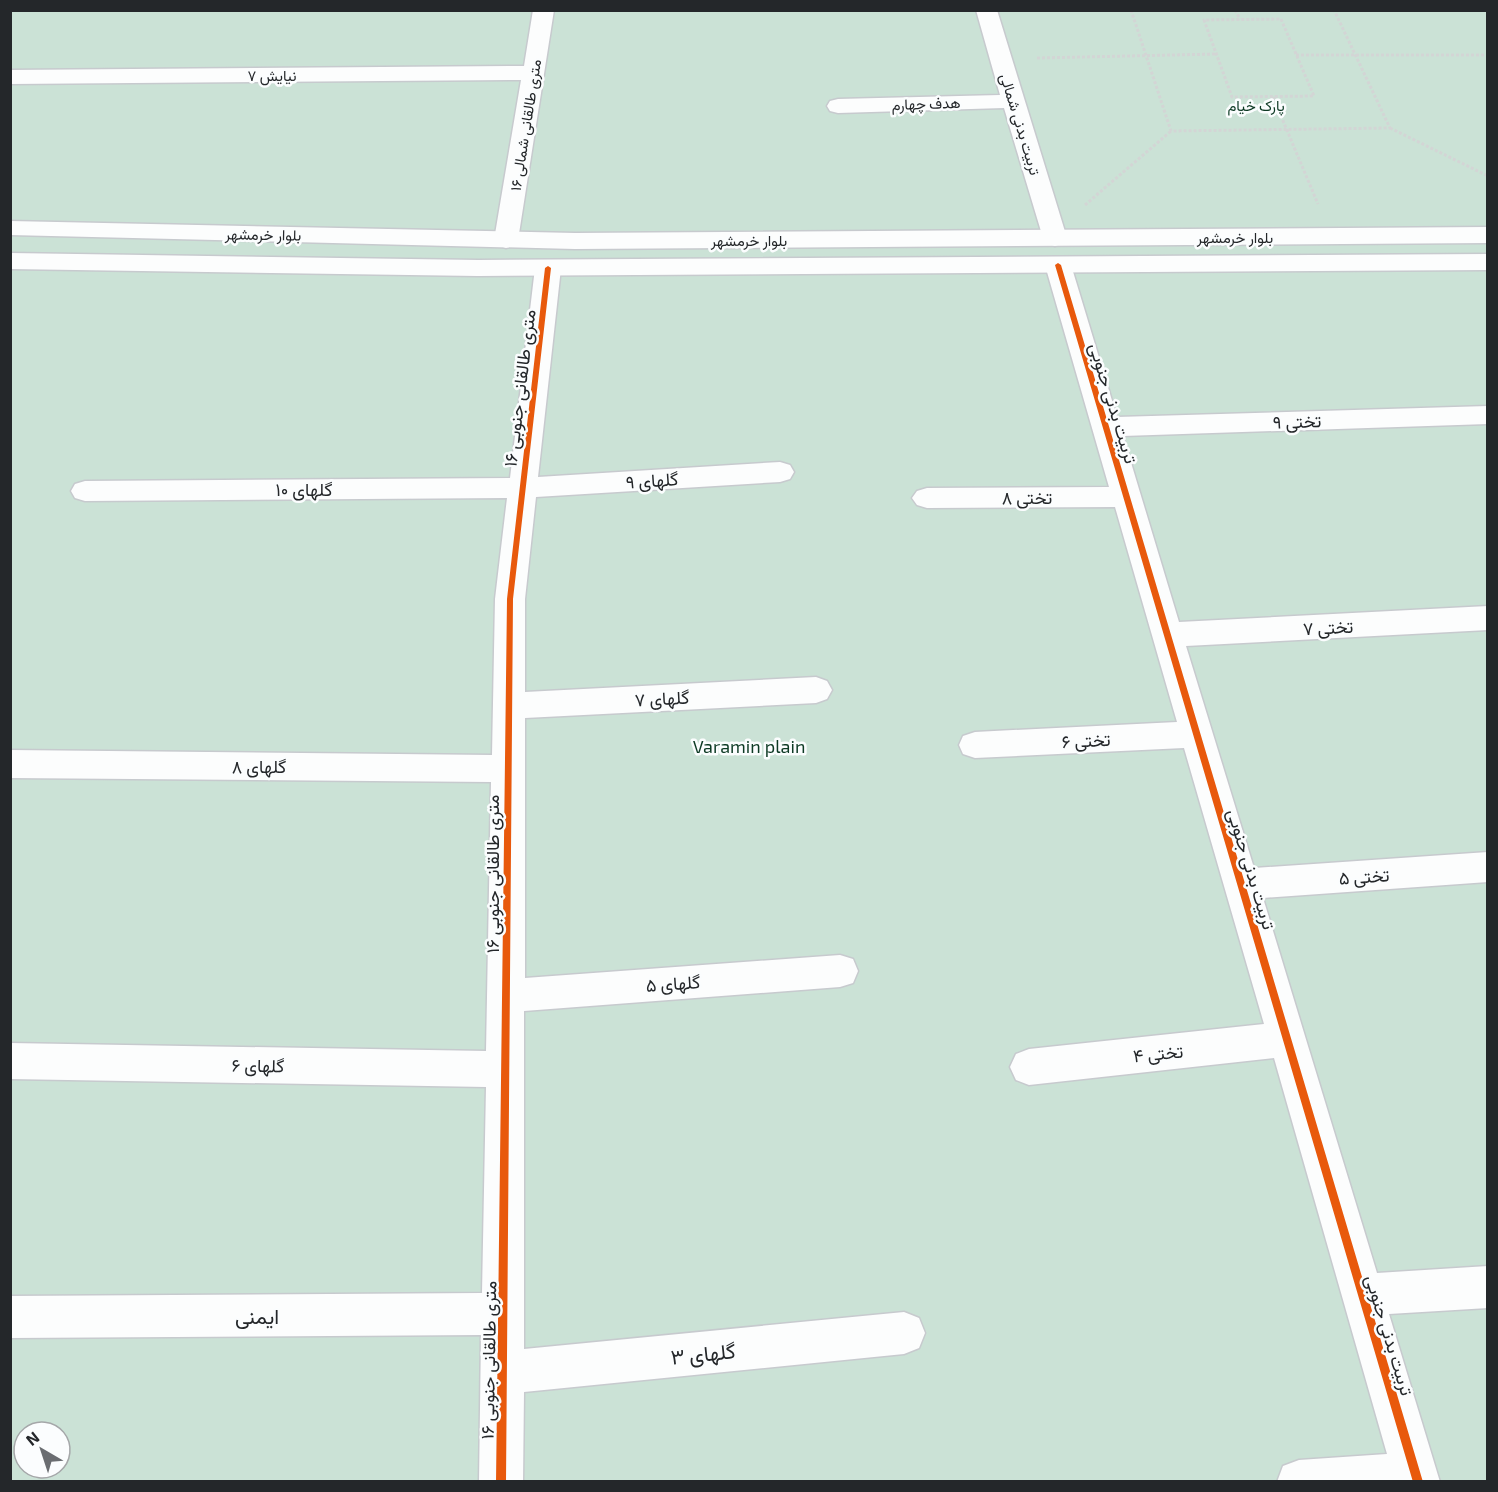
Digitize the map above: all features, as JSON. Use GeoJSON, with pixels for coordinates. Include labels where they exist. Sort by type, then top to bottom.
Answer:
{"type":"FeatureCollection","features":[{"type":"Feature","properties":{"kind":"street","name":"۱۶ متری طالقانی شمالی"},"geometry":{"type":"LineString","coordinates":[[506,240],[544,10]]}},
{"type":"Feature","properties":{"kind":"street","name":"تربیت بدنی شمالی"},"geometry":{"type":"LineString","coordinates":[[986,10],[1057,251]]}},
{"type":"Feature","properties":{"kind":"street","name":"نیایش ۷"},"geometry":{"type":"LineString","coordinates":[[10,77],[534,73]]}},
{"type":"Feature","properties":{"kind":"street","name":"هدف چهارم"},"geometry":{"type":"LineString","coordinates":[[838,106],[1014,101]]}},
{"type":"Feature","properties":{"kind":"street","name":"بلوار خرمشهر"},"geometry":{"type":"LineString","coordinates":[[10,228],[1488,262]]}},
{"type":"Feature","properties":{"kind":"street","name":"بلوار خرمشهر"},"geometry":{"type":"LineString","coordinates":[[10,261],[548,268],[1057,251],[1332,236],[1488,235]]}},
{"type":"Feature","properties":{"kind":"street","name":"تربیت بدنی جنوبی"},"geometry":{"type":"LineString","coordinates":[[1057,251],[1106,427],[1417,1478]]}},
{"type":"Feature","properties":{"kind":"street","name":"۱۶ متری طالقانی جنوبی"},"geometry":{"type":"LineString","coordinates":[[501,1482],[510,599],[548,268]]}},
{"type":"Feature","properties":{"kind":"street","name":"تختی ۹"},"geometry":{"type":"LineString","coordinates":[[1106,427],[1488,415]]}},
{"type":"Feature","properties":{"kind":"street","name":"گلهای ۹"},"geometry":{"type":"LineString","coordinates":[[523,488],[780,472]]}},
{"type":"Feature","properties":{"kind":"street","name":"گلهای ۱۰"},"geometry":{"type":"LineString","coordinates":[[85,491],[523,488]]}},
{"type":"Feature","properties":{"kind":"street","name":"تختی ۸"},"geometry":{"type":"LineString","coordinates":[[927,498],[1127,497]]}},
{"type":"Feature","properties":{"kind":"street","name":"تختی ۷"},"geometry":{"type":"LineString","coordinates":[[1168,635],[1488,618]]}},
{"type":"Feature","properties":{"kind":"street","name":"گلهای ۷"},"geometry":{"type":"LineString","coordinates":[[509,706],[816,690]]}},
{"type":"Feature","properties":{"kind":"street","name":"تختی ۶"},"geometry":{"type":"LineString","coordinates":[[975,745],[1197,735]]}},
{"type":"Feature","properties":{"kind":"street","name":"گلهای ۸"},"geometry":{"type":"LineString","coordinates":[[10,764],[508,769]]}},
{"type":"Feature","properties":{"kind":"street","name":"تختی ۵"},"geometry":{"type":"LineString","coordinates":[[1241,884],[1488,867]]}},
{"type":"Feature","properties":{"kind":"street","name":"گلهای ۵"},"geometry":{"type":"LineString","coordinates":[[506,996],[840,971]]}},
{"type":"Feature","properties":{"kind":"street","name":"تختی ۴"},"geometry":{"type":"LineString","coordinates":[[1029,1067],[1288,1039]]}},
{"type":"Feature","properties":{"kind":"street","name":"گلهای ۶"},"geometry":{"type":"LineString","coordinates":[[10,1061],[506,1069]]}},
{"type":"Feature","properties":{"kind":"street"},"geometry":{"type":"LineString","coordinates":[[1363,1295],[1488,1287]]}},
{"type":"Feature","properties":{"kind":"street","name":"ایمنی"},"geometry":{"type":"LineString","coordinates":[[10,1317],[503,1314]]}},
{"type":"Feature","properties":{"kind":"street","name":"گلهای ۳"},"geometry":{"type":"LineString","coordinates":[[502,1373],[904,1333]]}},
{"type":"Feature","properties":{"kind":"street"},"geometry":{"type":"LineString","coordinates":[[1299,1482],[1417,1478]]}},
{"type":"Feature","properties":{"kind":"path"},"geometry":{"type":"LineString","coordinates":[[1131,10],[1171,131]]}},
{"type":"Feature","properties":{"kind":"path"},"geometry":{"type":"LineString","coordinates":[[1235,10],[1240,20]]}},
{"type":"Feature","properties":{"kind":"path"},"geometry":{"type":"LineString","coordinates":[[1334,10],[1390,128]]}},
{"type":"Feature","properties":{"kind":"path"},"geometry":{"type":"LineString","coordinates":[[1281,19],[1314,96],[1232,97],[1217,54],[1204,20],[1281,19]]}},
{"type":"Feature","properties":{"kind":"path"},"geometry":{"type":"LineString","coordinates":[[1001,59],[1217,54]]}},
{"type":"Feature","properties":{"kind":"path"},"geometry":{"type":"LineString","coordinates":[[1296,55],[1488,56]]}},
{"type":"Feature","properties":{"kind":"path"},"geometry":{"type":"LineString","coordinates":[[1273,96],[1332,236]]}},
{"type":"Feature","properties":{"kind":"path"},"geometry":{"type":"LineString","coordinates":[[1057,251],[1088,201],[1171,131],[1390,128],[1488,176]]}},
{"type":"Feature","properties":{"kind":"green space","name":"Varamin plain"},"geometry":{"type":"Polygon","coordinates":[[[10,11],[1487,11],[1487,1481],[11,1481],[10,11]]]}},
{"type":"Feature","properties":{"kind":"cycle path"},"geometry":{"type":"LineString","coordinates":[[1058,265],[1418,1482]]}},
{"type":"Feature","properties":{"kind":"cycle path"},"geometry":{"type":"LineString","coordinates":[[501,1482],[510,599],[548,268]]}},
{"type":"Feature","properties":{"kind":"park label","name":"پارک خیام"},"geometry":{"type":"Point","coordinates":[1256,105]}}]}
